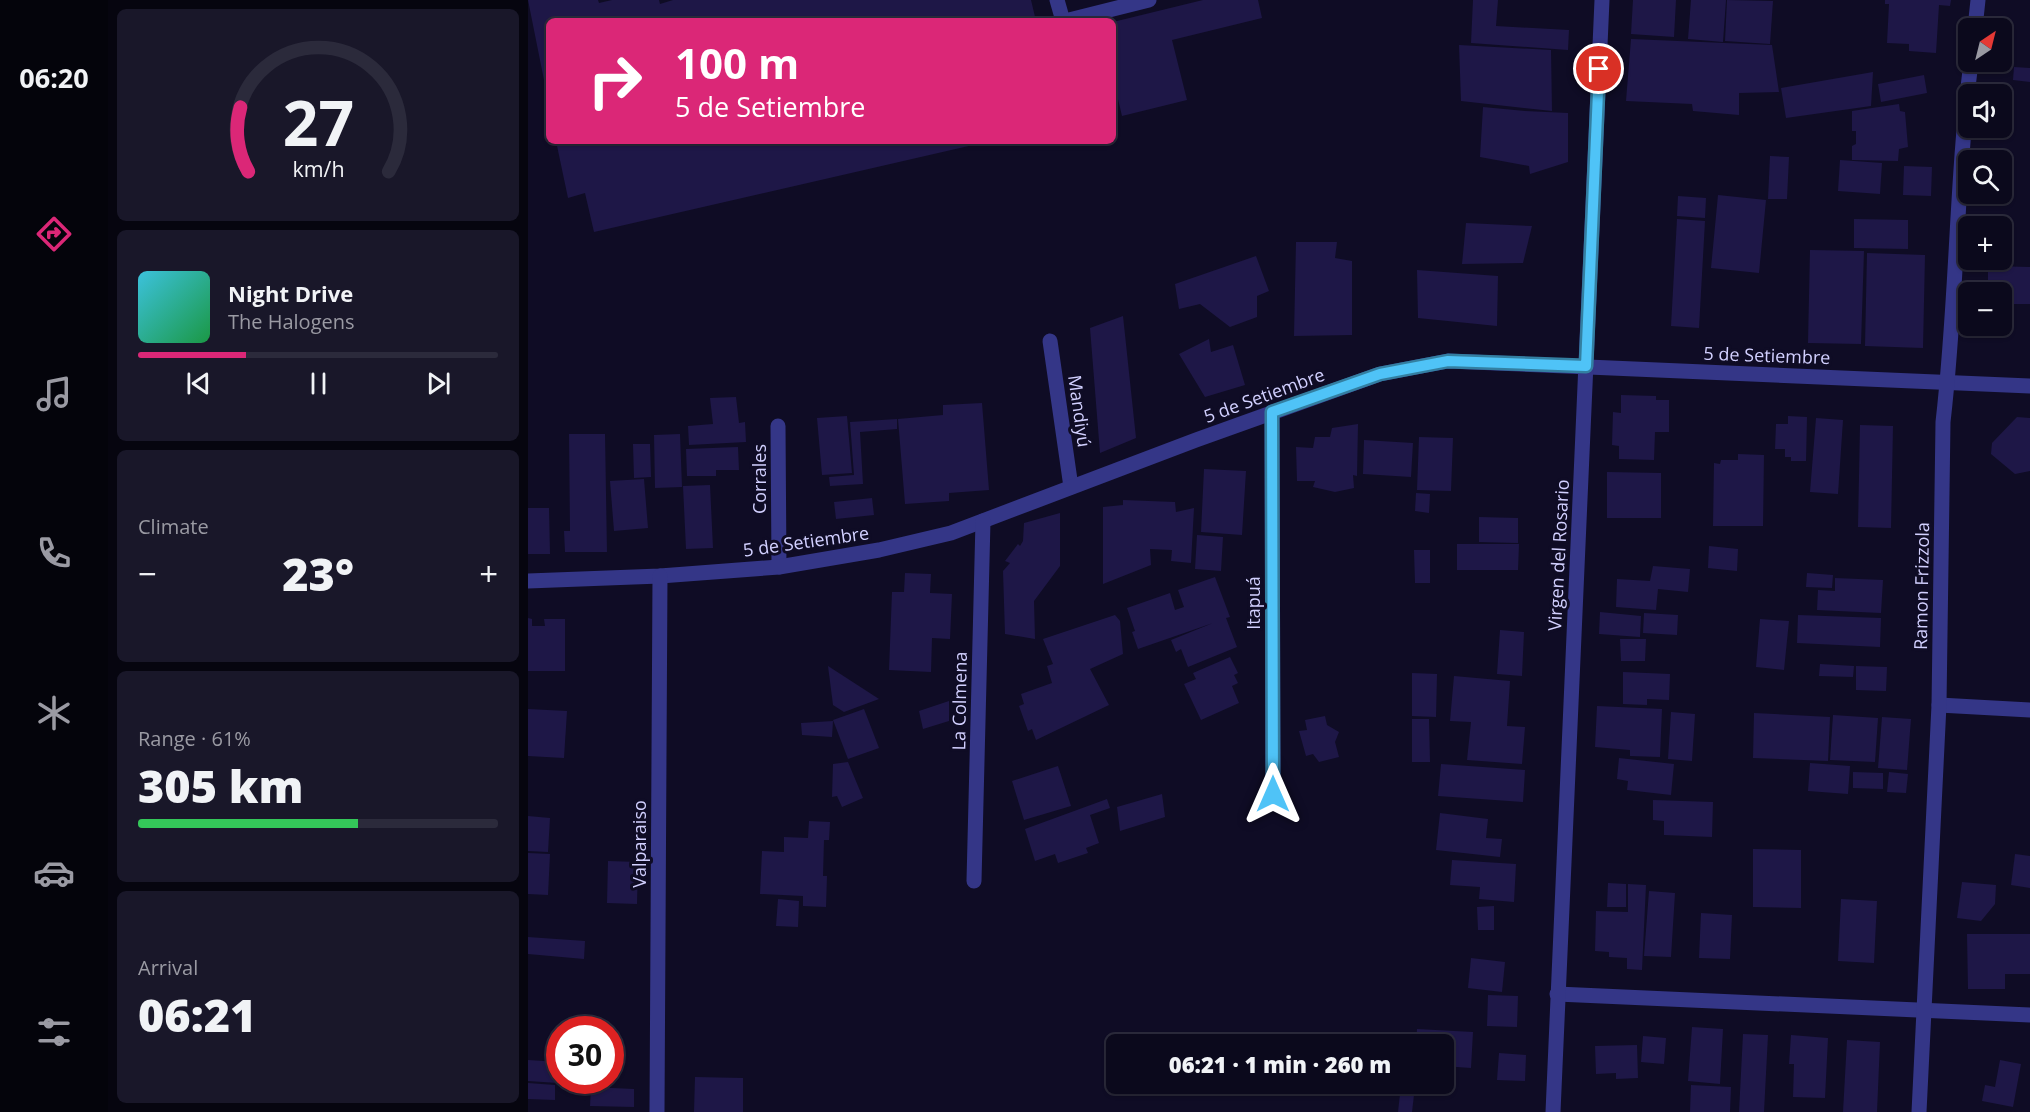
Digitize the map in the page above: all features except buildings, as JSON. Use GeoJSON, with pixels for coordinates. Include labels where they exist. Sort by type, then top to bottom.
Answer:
{"type":"FeatureCollection","features":[{"type":"Feature","properties":{"kind":"street"},"geometry":{"type":"LineString","coordinates":[[1057,0],[1063,18]]}},
{"type":"Feature","properties":{"kind":"street"},"geometry":{"type":"LineString","coordinates":[[1076,18],[1149,0]]}},
{"type":"Feature","properties":{"kind":"street","name":"Virgen del Rosario"},"geometry":{"type":"LineString","coordinates":[[1553,1112],[1602,0]]}},
{"type":"Feature","properties":{"kind":"street"},"geometry":{"type":"LineString","coordinates":[[1976,18],[1978,0]]}},
{"type":"Feature","properties":{"kind":"street","name":"Ramon Frizzola"},"geometry":{"type":"LineString","coordinates":[[1919,1112],[1939,705],[1943,422],[1948,382],[1958,208],[1970,72]]}},
{"type":"Feature","properties":{"kind":"street","name":"Mandiyú"},"geometry":{"type":"LineString","coordinates":[[1050,341],[1071,487]]}},
{"type":"Feature","properties":{"kind":"street","name":"5 de Setiembre"},"geometry":{"type":"LineString","coordinates":[[528,581],[660,576],[779,567],[879,550],[951,533],[1272,412],[1380,374],[1448,361],[2030,386]]}},
{"type":"Feature","properties":{"kind":"street","name":"Itapuá"},"geometry":{"type":"LineString","coordinates":[[1272,412],[1273,794]]}},
{"type":"Feature","properties":{"kind":"street","name":"Corrales"},"geometry":{"type":"LineString","coordinates":[[778,426],[779,567]]}},
{"type":"Feature","properties":{"kind":"street","name":"La Colmena"},"geometry":{"type":"LineString","coordinates":[[974,882],[983,521]]}},
{"type":"Feature","properties":{"kind":"street","name":"Valparaiso"},"geometry":{"type":"LineString","coordinates":[[657,1112],[660,576]]}},
{"type":"Feature","properties":{"kind":"street"},"geometry":{"type":"LineString","coordinates":[[1939,705],[2030,710]]}},
{"type":"Feature","properties":{"kind":"street"},"geometry":{"type":"LineString","coordinates":[[1557,994],[2030,1015]]}},
{"type":"Feature","properties":{"kind":"route"},"geometry":{"type":"LineString","coordinates":[[1273,794],[1272,412],[1380,374],[1448,361],[1586,366],[1599,69]]}}]}
